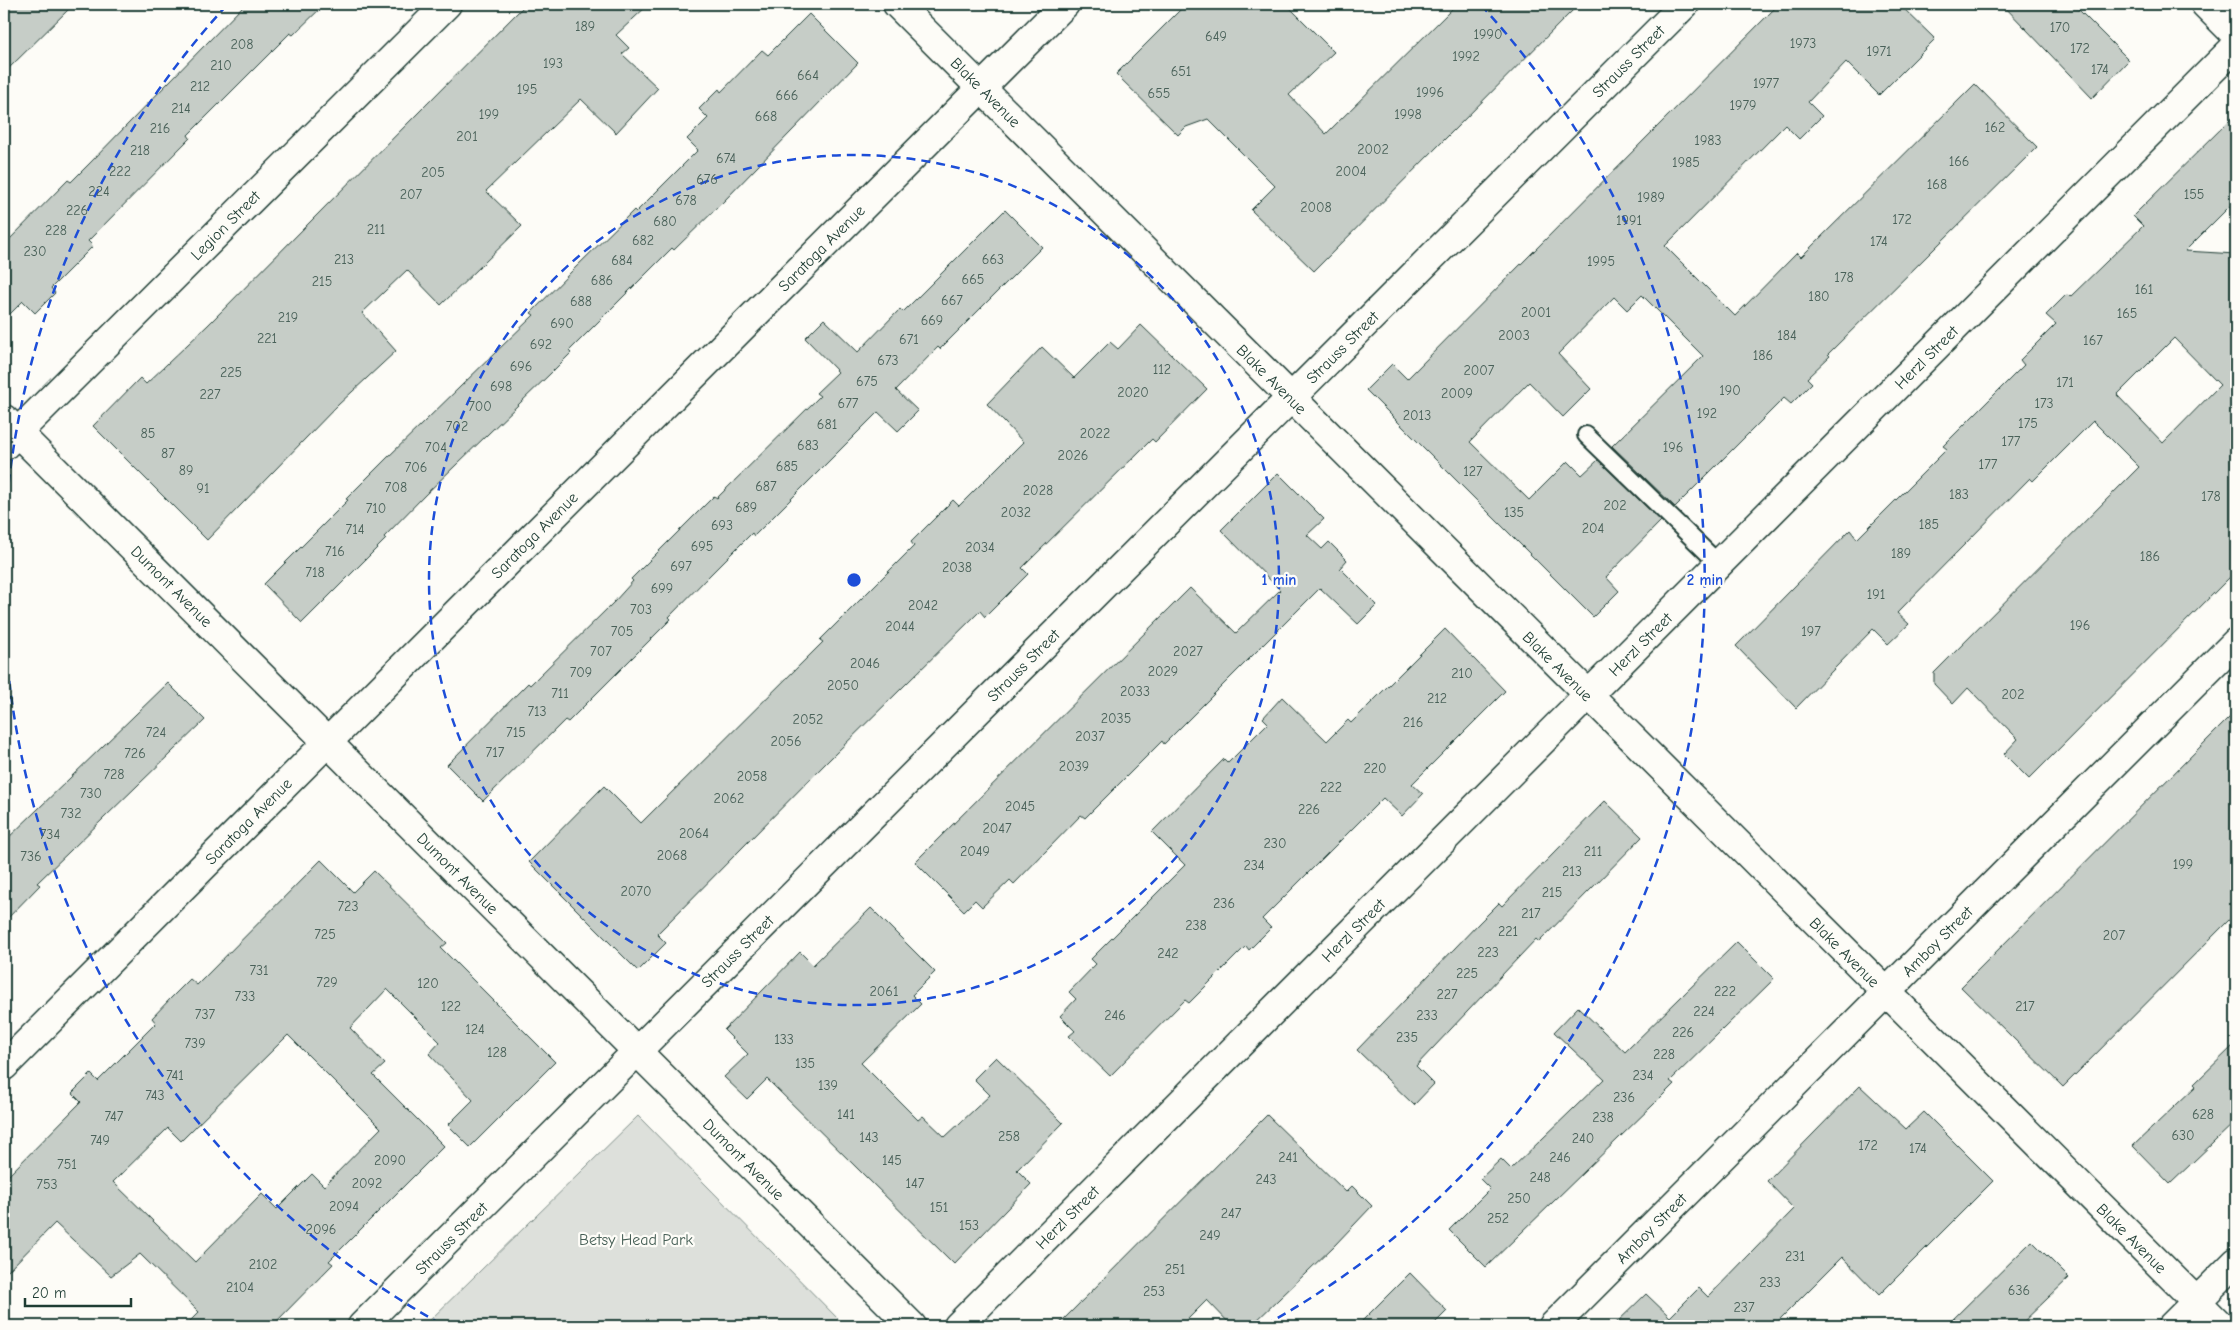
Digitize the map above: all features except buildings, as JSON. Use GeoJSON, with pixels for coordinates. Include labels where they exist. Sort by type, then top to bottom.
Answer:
{"type":"FeatureCollection","features":[{"type":"Feature","properties":{"kind":"street","name":"Legion Street"},"geometry":{"type":"LineString","coordinates":[[8,432],[447,4]]}},
{"type":"Feature","properties":{"kind":"street","name":"Blake Avenue"},"geometry":{"type":"LineString","coordinates":[[897,4],[2221,1326]]}},
{"type":"Feature","properties":{"kind":"street","name":"Saratoga Avenue"},"geometry":{"type":"LineString","coordinates":[[4,1066],[1065,4]]}},
{"type":"Feature","properties":{"kind":"street","name":"Strauss Street"},"geometry":{"type":"LineString","coordinates":[[362,1326],[1685,4]]}},
{"type":"Feature","properties":{"kind":"street"},"geometry":{"type":"LineString","coordinates":[[2205,4],[2236,35]]}},
{"type":"Feature","properties":{"kind":"street","name":"Herzl Street"},"geometry":{"type":"LineString","coordinates":[[958,1326],[2236,46]]}},
{"type":"Feature","properties":{"kind":"street","name":"Dumont Avenue"},"geometry":{"type":"LineString","coordinates":[[8,432],[327,741],[912,1326]]}},
{"type":"Feature","properties":{"kind":"street","name":"Amboy Street"},"geometry":{"type":"LineString","coordinates":[[1553,1326],[2236,642]]}},
{"type":"Feature","properties":{"kind":"street"},"geometry":{"type":"LineString","coordinates":[[2172,1326],[2236,1262]]}},
{"type":"Feature","properties":{"kind":"lane"},"geometry":{"type":"LineString","coordinates":[[1586,435],[1719,564]]}},
{"type":"Feature","properties":{"kind":"green space","name":"Betsy Head Park"},"geometry":{"type":"Polygon","coordinates":[[[638,1116],[845,1326],[424,1326],[638,1116]]]}}]}
